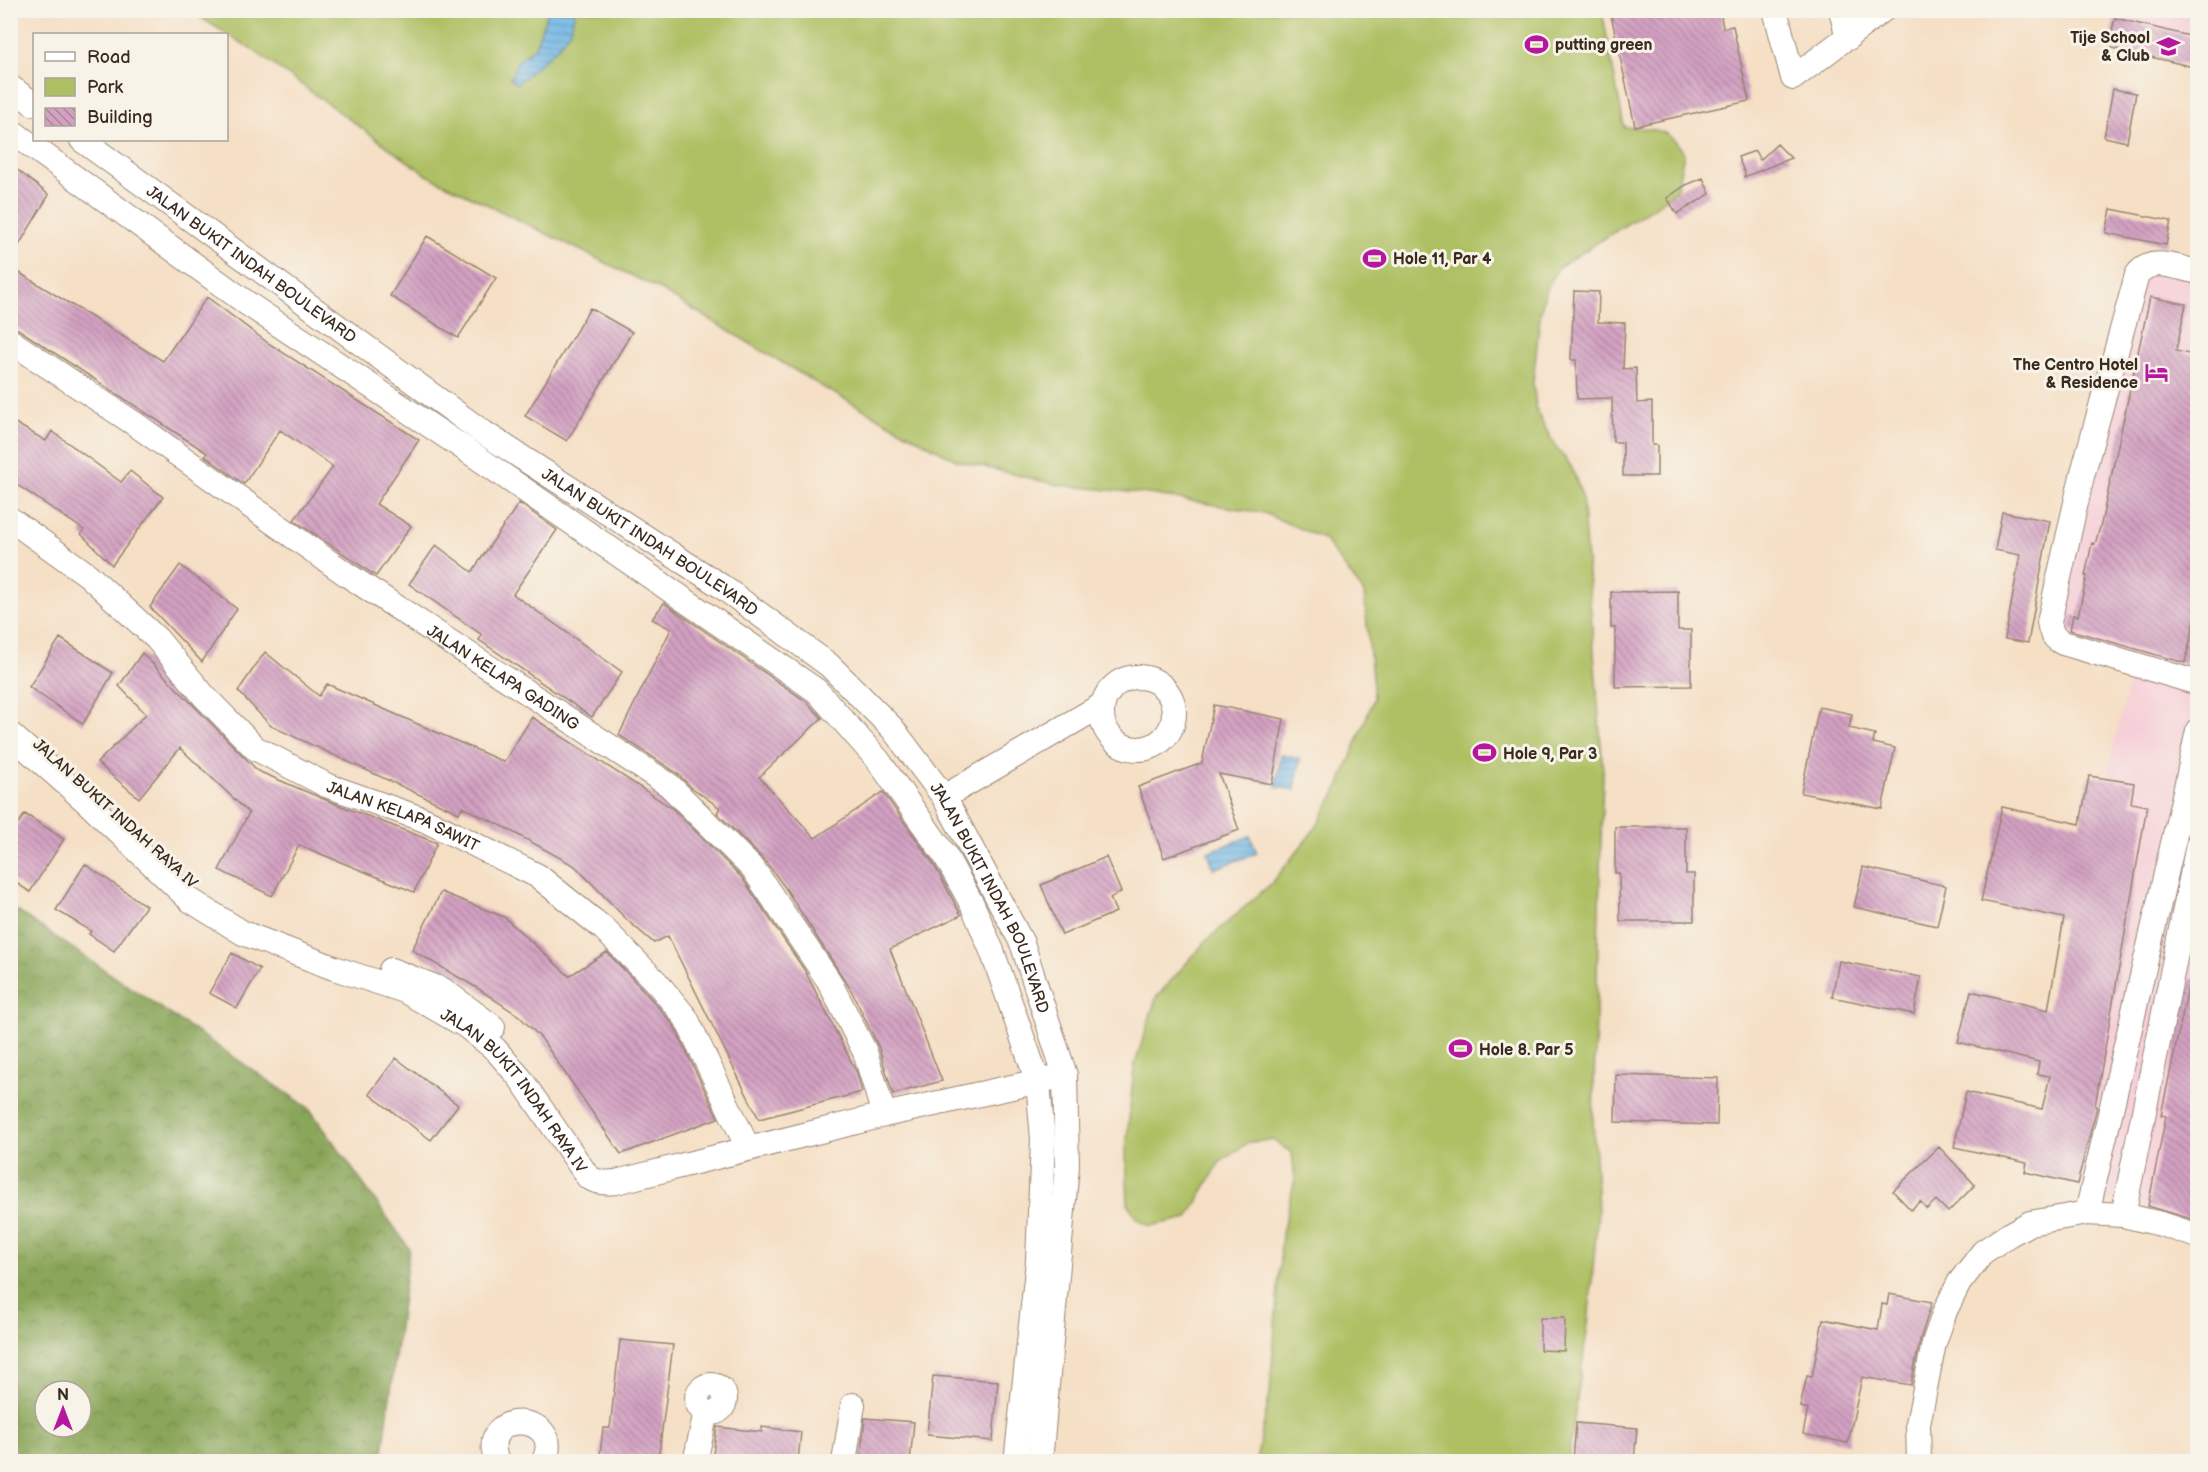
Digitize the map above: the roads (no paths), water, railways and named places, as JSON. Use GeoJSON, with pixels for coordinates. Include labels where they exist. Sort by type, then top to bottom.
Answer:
{"type":"FeatureCollection","features":[{"type":"Feature","properties":{"kind":"street"},"geometry":{"type":"LineString","coordinates":[[1775,10],[1793,78],[1883,10]]}},
{"type":"Feature","properties":{"kind":"street"},"geometry":{"type":"LineString","coordinates":[[1841,10],[1848,38]]}},
{"type":"Feature","properties":{"kind":"street"},"geometry":{"type":"LineString","coordinates":[[12,90],[33,103]]}},
{"type":"Feature","properties":{"kind":"street"},"geometry":{"type":"LineString","coordinates":[[10,130],[248,304],[465,449],[817,691],[878,760],[950,865],[972,904],[992,951],[1038,1082],[1043,1140],[1038,1260],[1016,1461]]}},
{"type":"Feature","properties":{"kind":"street","name":"JALAN BUKIT INDAH BOULEVARD"},"geometry":{"type":"LineString","coordinates":[[83,141],[482,430],[721,586],[829,665],[892,729],[944,797],[1022,943],[1065,1075],[1067,1166],[1040,1461]]}},
{"type":"Feature","properties":{"kind":"street"},"geometry":{"type":"LineString","coordinates":[[2198,272],[2154,263],[2147,265],[2137,275],[2082,476],[2049,622],[2050,633],[2063,643],[2198,683]]}},
{"type":"Feature","properties":{"kind":"street","name":"JALAN KELAPA GADING"},"geometry":{"type":"LineString","coordinates":[[10,341],[135,424],[346,574],[669,785],[754,870],[830,981],[865,1052],[884,1115]]}},
{"type":"Feature","properties":{"kind":"street"},"geometry":{"type":"LineString","coordinates":[[465,449],[482,430]]}},
{"type":"Feature","properties":{"kind":"street","name":"JALAN KELAPA SAWIT"},"geometry":{"type":"LineString","coordinates":[[10,519],[88,575],[157,639],[204,696],[255,748],[326,785],[425,820],[538,876],[604,929],[658,984],[687,1018],[748,1148]]}},
{"type":"Feature","properties":{"kind":"street"},"geometry":{"type":"LineString","coordinates":[[944,797],[1102,705]]}},
{"type":"Feature","properties":{"kind":"street","name":"JALAN BUKIT INDAH RAYA IV"},"geometry":{"type":"LineString","coordinates":[[10,717],[196,887],[249,919],[443,990],[475,1013],[507,1038],[532,1069],[596,1162],[607,1171],[631,1177]]}},
{"type":"Feature","properties":{"kind":"street"},"geometry":{"type":"LineString","coordinates":[[2087,1213],[2198,730]]}},
{"type":"Feature","properties":{"kind":"street","name":"JALAN BUKIT INDAH RAYA IV"},"geometry":{"type":"LineString","coordinates":[[10,734],[88,803],[190,900],[243,933],[334,968],[405,991],[466,1026],[495,1049],[520,1078],[588,1177],[602,1183],[631,1177]]}},
{"type":"Feature","properties":{"kind":"street"},"geometry":{"type":"LineString","coordinates":[[2123,1215],[2198,845]]}},
{"type":"Feature","properties":{"kind":"street"},"geometry":{"type":"LineString","coordinates":[[631,1177],[884,1115],[1065,1075]]}},
{"type":"Feature","properties":{"kind":"street"},"geometry":{"type":"LineString","coordinates":[[1919,1461],[1918,1424],[1934,1343],[1959,1283],[1983,1252],[2030,1223],[2087,1213],[2123,1215],[2198,1236]]}},
{"type":"Feature","properties":{"kind":"street"},"geometry":{"type":"LineString","coordinates":[[844,1461],[852,1405]]}},
{"type":"Feature","properties":{"kind":"street"},"geometry":{"type":"LineString","coordinates":[[695,1461],[706,1412]]}},
{"type":"Feature","properties":{"kind":"street"},"geometry":{"type":"LineString","coordinates":[[497,1461],[493,1444],[496,1435],[509,1423],[526,1421],[541,1431],[547,1447],[543,1461]]}},
{"type":"Feature","properties":{"kind":"water"},"geometry":{"type":"Polygon","coordinates":[[[548,11],[575,11],[570,31],[557,48],[517,84],[510,79],[517,62],[535,47],[548,11]]]}},
{"type":"Feature","properties":{"kind":"water"},"geometry":{"type":"Polygon","coordinates":[[[1281,755],[1300,759],[1295,790],[1276,787],[1281,755]]]}},
{"type":"Feature","properties":{"kind":"water"},"geometry":{"type":"Polygon","coordinates":[[[1250,836],[1257,853],[1214,869],[1208,852],[1250,836]]]}},
{"type":"Feature","properties":{"kind":"place","name":"putting green"},"geometry":{"type":"Point","coordinates":[1537,44]}},
{"type":"Feature","properties":{"kind":"place","name":"Tije School & Club"},"geometry":{"type":"Point","coordinates":[2168,46]}},
{"type":"Feature","properties":{"kind":"place","name":"Hole 11, Par 4"},"geometry":{"type":"Point","coordinates":[1375,258]}},
{"type":"Feature","properties":{"kind":"place","name":"The Centro Hotel & Residence"},"geometry":{"type":"Point","coordinates":[2156,373]}},
{"type":"Feature","properties":{"kind":"place","name":"Hole 9, Par 3"},"geometry":{"type":"Point","coordinates":[1485,753]}},
{"type":"Feature","properties":{"kind":"place","name":"Hole 8. Par 5"},"geometry":{"type":"Point","coordinates":[1461,1049]}}]}
